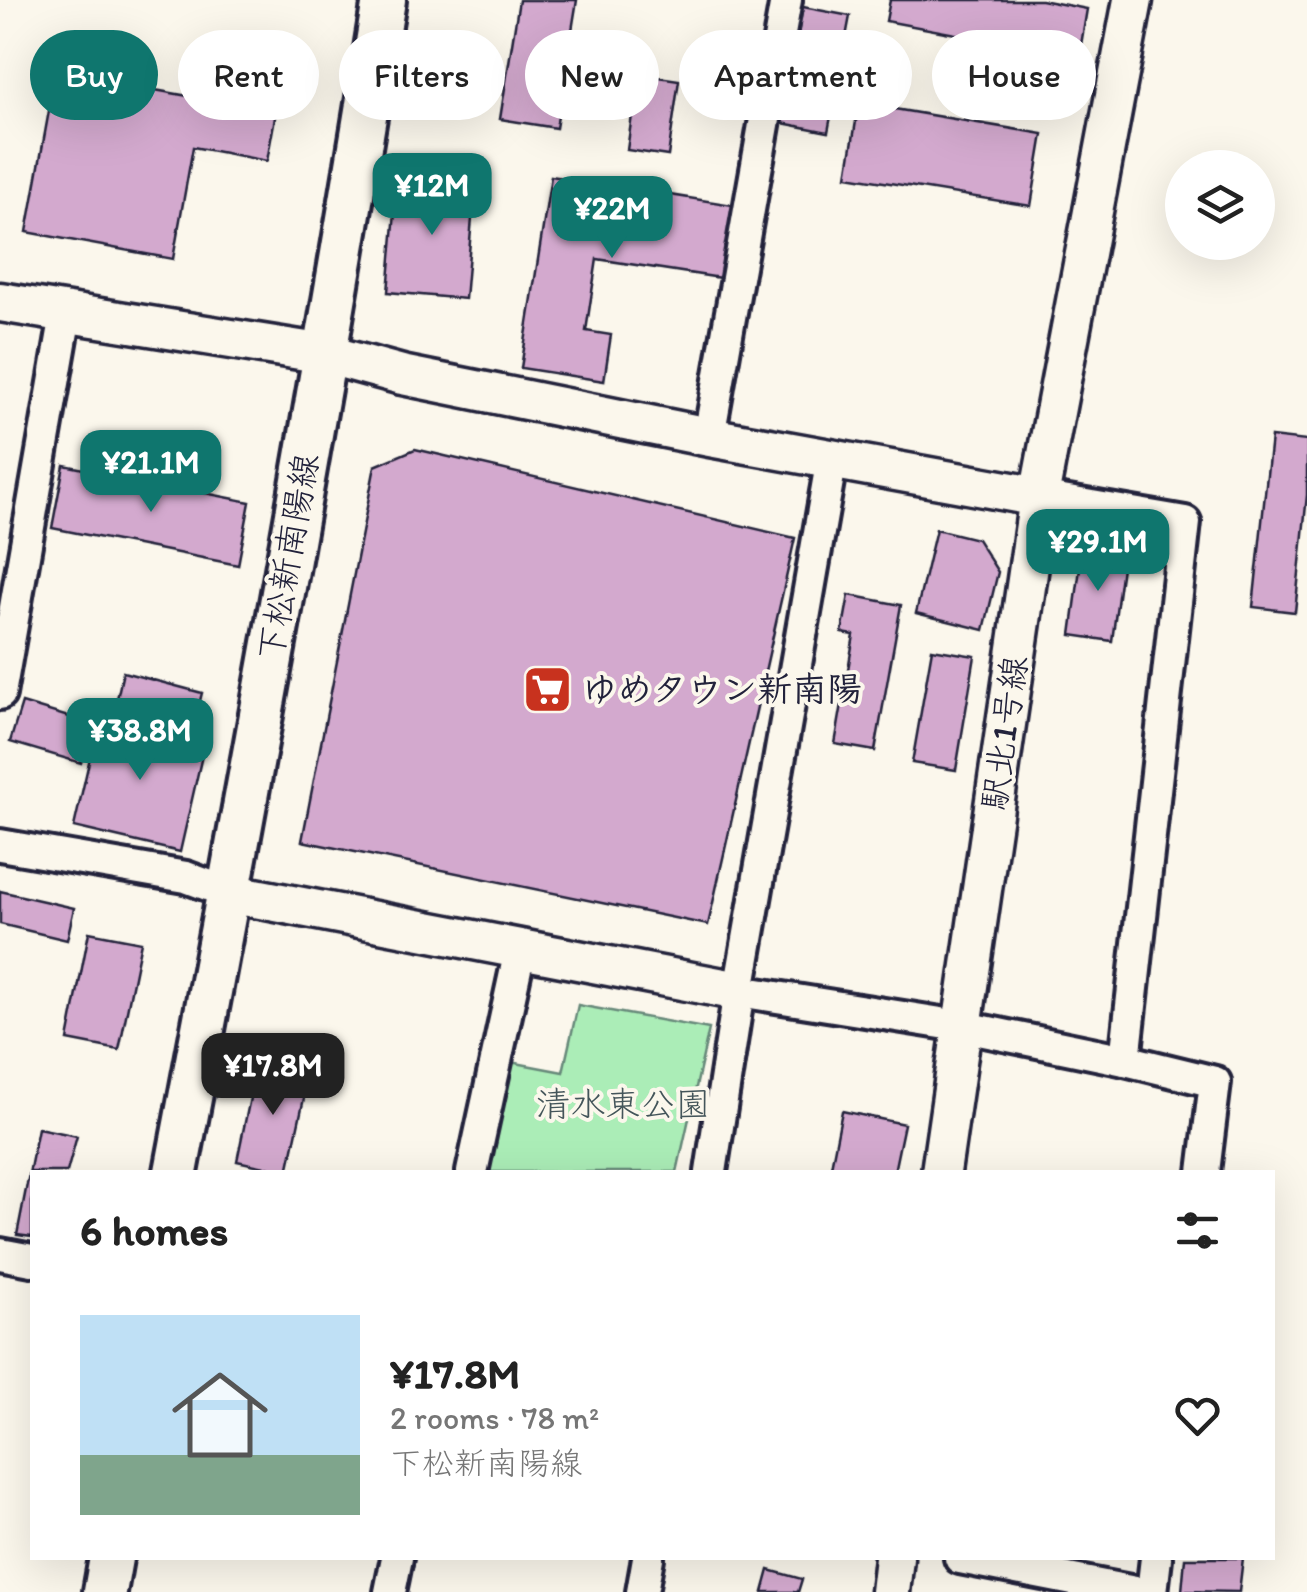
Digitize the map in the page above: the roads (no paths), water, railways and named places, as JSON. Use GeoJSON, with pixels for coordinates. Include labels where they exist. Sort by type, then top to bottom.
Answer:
{"type":"FeatureCollection","features":[{"type":"Feature","properties":{"kind":"main road","name":"下松新南陽線"},"geometry":{"type":"LineString","coordinates":[[176,1170],[230,893],[384,0]]}},
{"type":"Feature","properties":{"kind":"main road"},"geometry":{"type":"LineString","coordinates":[[105,1592],[111,1560]]}},
{"type":"Feature","properties":{"kind":"street"},"geometry":{"type":"LineString","coordinates":[[708,437],[786,0]]}},
{"type":"Feature","properties":{"kind":"street","name":"駅北1号線"},"geometry":{"type":"LineString","coordinates":[[941,1170],[1039,496],[1133,0]]}},
{"type":"Feature","properties":{"kind":"street"},"geometry":{"type":"LineString","coordinates":[[0,302],[325,354],[402,375],[708,437],[1185,522],[1126,1060]]}},
{"type":"Feature","properties":{"kind":"street"},"geometry":{"type":"LineString","coordinates":[[0,694],[66,314]]}},
{"type":"Feature","properties":{"kind":"street"},"geometry":{"type":"LineString","coordinates":[[711,1170],[832,458]]}},
{"type":"Feature","properties":{"kind":"street"},"geometry":{"type":"LineString","coordinates":[[0,845],[186,877],[230,893],[739,992],[960,1026],[1214,1082],[1204,1170]]}},
{"type":"Feature","properties":{"kind":"street"},"geometry":{"type":"LineString","coordinates":[[472,1170],[520,950]]}},
{"type":"Feature","properties":{"kind":"street"},"geometry":{"type":"LineString","coordinates":[[0,1254],[30,1260]]}},
{"type":"Feature","properties":{"kind":"street"},"geometry":{"type":"LineString","coordinates":[[390,1592],[397,1560]]}},
{"type":"Feature","properties":{"kind":"street"},"geometry":{"type":"LineString","coordinates":[[642,1592],[648,1560]]}},
{"type":"Feature","properties":{"kind":"street"},"geometry":{"type":"LineString","coordinates":[[890,1592],[894,1560]]}},
{"type":"Feature","properties":{"kind":"street"},"geometry":{"type":"LineString","coordinates":[[970,1560],[1135,1592]]}},
{"type":"Feature","properties":{"kind":"street"},"geometry":{"type":"LineString","coordinates":[[1152,1592],[1156,1560]]}},
{"type":"Feature","properties":{"kind":"place","name":"ゆめタウン新南陽"},"geometry":{"type":"Point","coordinates":[547,689]}},
{"type":"Feature","properties":{"kind":"park label","name":"清水東公園"},"geometry":{"type":"Point","coordinates":[623,1104]}}]}
